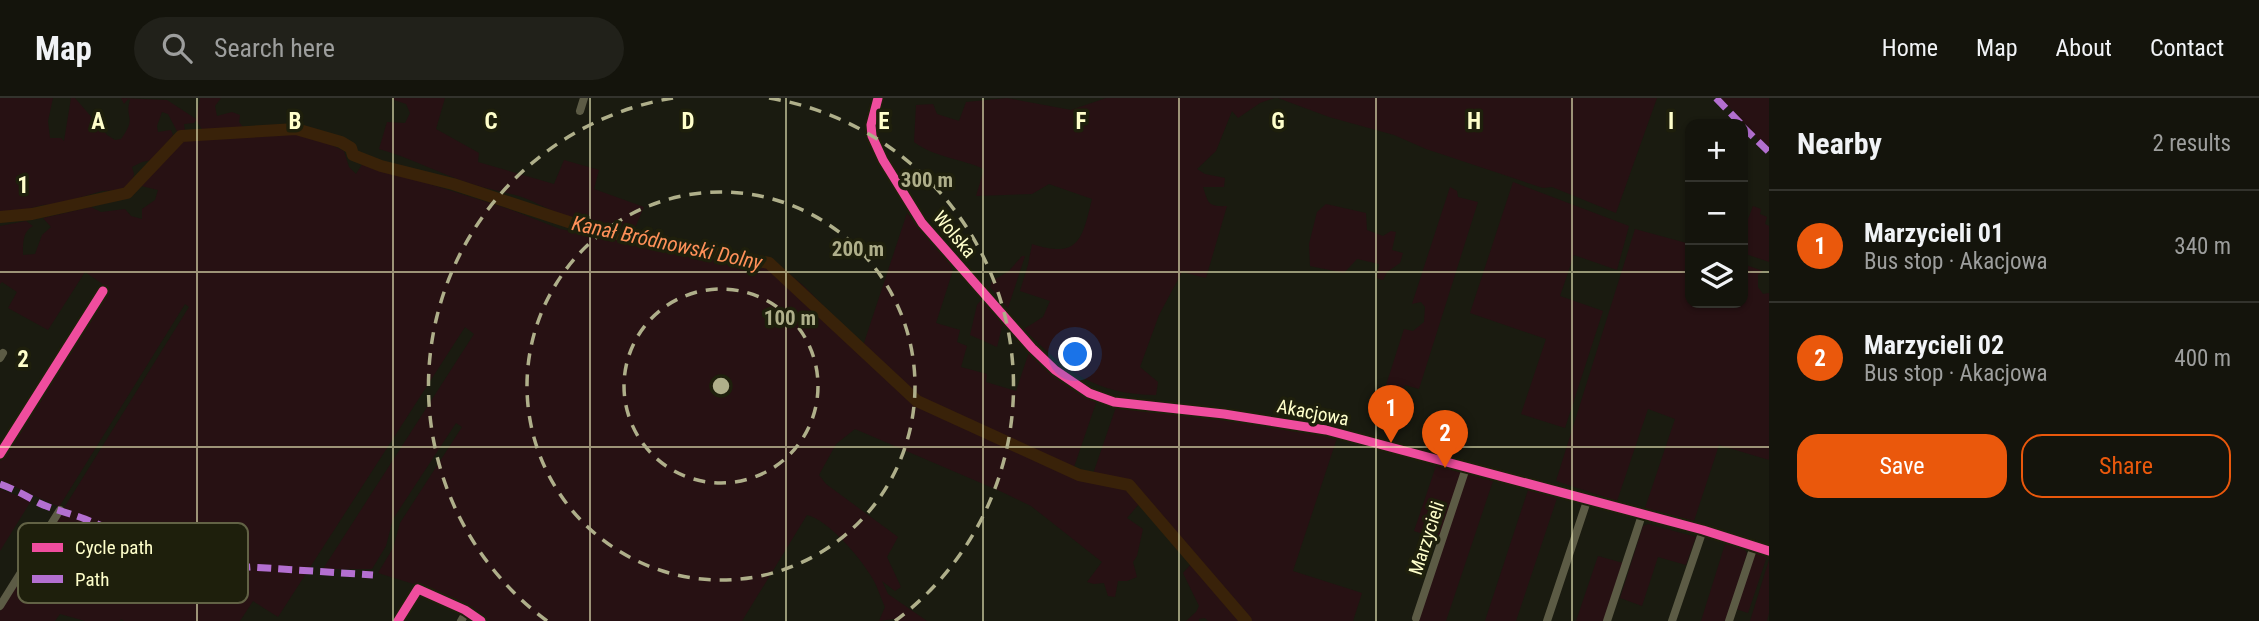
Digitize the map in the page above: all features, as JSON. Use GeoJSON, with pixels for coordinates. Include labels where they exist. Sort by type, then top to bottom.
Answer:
{"type":"FeatureCollection","features":[{"type":"Feature","properties":{"kind":"street"},"geometry":{"type":"LineString","coordinates":[[580,111],[584,98]]}},
{"type":"Feature","properties":{"kind":"street","name":"Wolska"},"geometry":{"type":"LineString","coordinates":[[878,98],[871,125],[872,136],[909,205],[936,240],[1031,348],[1055,370]]}},
{"type":"Feature","properties":{"kind":"street"},"geometry":{"type":"LineString","coordinates":[[0,454],[103,291]]}},
{"type":"Feature","properties":{"kind":"street","name":"Akacjowa"},"geometry":{"type":"LineString","coordinates":[[1055,370],[1089,393],[1114,402],[1224,414],[1326,430],[1703,530],[1769,551]]}},
{"type":"Feature","properties":{"kind":"street","name":"Marzycieli"},"geometry":{"type":"LineString","coordinates":[[1416,618],[1466,468]]}},
{"type":"Feature","properties":{"kind":"street"},"geometry":{"type":"LineString","coordinates":[[1547,621],[1587,501]]}},
{"type":"Feature","properties":{"kind":"street"},"geometry":{"type":"LineString","coordinates":[[52,523],[60,510]]}},
{"type":"Feature","properties":{"kind":"street"},"geometry":{"type":"LineString","coordinates":[[1607,621],[1642,514]]}},
{"type":"Feature","properties":{"kind":"street"},"geometry":{"type":"LineString","coordinates":[[1672,621],[1703,530]]}},
{"type":"Feature","properties":{"kind":"street"},"geometry":{"type":"LineString","coordinates":[[1729,621],[1754,545]]}},
{"type":"Feature","properties":{"kind":"street"},"geometry":{"type":"LineString","coordinates":[[0,606],[18,577]]}},
{"type":"Feature","properties":{"kind":"street"},"geometry":{"type":"LineString","coordinates":[[398,621],[418,589],[467,611],[481,621]]}},
{"type":"Feature","properties":{"kind":"street"},"geometry":{"type":"LineString","coordinates":[[461,621],[467,611]]}},
{"type":"Feature","properties":{"kind":"shaded area"},"geometry":{"type":"Polygon","coordinates":[[[0,98],[53,98],[48,121],[50,138],[61,138],[64,141],[71,98],[75,98],[107,135],[115,140],[121,139],[130,122],[130,100],[124,104],[121,98],[167,100],[196,119],[200,98],[221,98],[215,106],[217,116],[232,112],[240,115],[239,122],[243,127],[203,131],[196,120],[194,123],[184,124],[185,131],[178,133],[168,114],[162,112],[157,126],[158,132],[171,130],[173,135],[152,160],[132,167],[132,182],[120,190],[102,191],[58,204],[43,205],[28,209],[11,221],[0,220],[0,98]]]}},
{"type":"Feature","properties":{"kind":"shaded area"},"geometry":{"type":"Polygon","coordinates":[[[394,98],[445,98],[436,129],[479,153],[478,162],[554,184],[564,160],[599,170],[594,189],[644,207],[634,230],[581,221],[525,198],[463,181],[379,149],[387,122],[405,123],[410,113],[406,104],[394,98]]]}},
{"type":"Feature","properties":{"kind":"shaded area"},"geometry":{"type":"Polygon","coordinates":[[[1007,98],[1071,110],[1106,98],[1274,98],[1260,103],[1238,118],[1232,111],[1216,151],[1197,169],[1205,174],[1225,178],[1224,187],[1203,187],[1210,203],[1227,206],[1206,278],[1182,272],[1159,315],[1140,367],[1158,382],[1156,395],[1116,390],[1082,377],[1053,357],[1024,329],[1043,317],[1050,301],[1020,291],[1032,244],[1060,249],[1076,242],[1085,225],[1092,199],[1049,184],[1032,194],[976,196],[984,169],[930,151],[914,142],[916,105],[933,104],[937,114],[959,121],[966,102],[1007,98]]]}},
{"type":"Feature","properties":{"kind":"shaded area"},"geometry":{"type":"Polygon","coordinates":[[[1278,98],[1657,98],[1616,213],[1552,187],[1543,188],[1426,149],[1394,135],[1329,117],[1278,98]]]}},
{"type":"Feature","properties":{"kind":"shaded area"},"geometry":{"type":"Polygon","coordinates":[[[1721,98],[1769,98],[1769,152],[1748,128],[1748,119],[1740,119],[1721,98]]]}},
{"type":"Feature","properties":{"kind":"shaded area"},"geometry":{"type":"Polygon","coordinates":[[[294,132],[319,139],[344,151],[349,167],[356,174],[363,163],[509,209],[560,229],[731,263],[748,272],[762,258],[778,264],[805,287],[863,346],[907,213],[954,267],[936,323],[960,330],[957,342],[967,346],[961,367],[987,374],[986,382],[1016,391],[1029,352],[1060,380],[1097,400],[1074,467],[1093,474],[1116,407],[1223,418],[1337,438],[1293,571],[1362,593],[1353,621],[1208,621],[1205,618],[1186,621],[1199,606],[1183,573],[1191,564],[1139,504],[1127,518],[1143,529],[1133,562],[1137,577],[1118,581],[1115,597],[1108,596],[1104,583],[1087,582],[1102,562],[1031,506],[855,429],[836,444],[819,475],[826,484],[898,537],[887,557],[901,587],[895,591],[882,581],[888,594],[927,621],[879,621],[885,607],[866,568],[834,531],[807,515],[742,621],[489,621],[454,599],[451,602],[417,585],[378,573],[393,548],[400,523],[462,427],[456,423],[393,519],[386,546],[372,569],[323,569],[474,334],[465,327],[278,617],[253,601],[240,621],[85,621],[60,614],[55,621],[0,621],[0,611],[18,582],[18,603],[248,603],[248,523],[55,523],[189,307],[185,304],[59,507],[0,480],[0,461],[110,289],[85,272],[48,330],[8,308],[17,292],[2,282],[0,284],[0,226],[26,221],[33,226],[25,235],[23,255],[35,254],[42,235],[51,227],[43,218],[91,207],[101,212],[125,209],[131,216],[142,219],[142,209],[155,200],[158,190],[141,186],[183,141],[294,132]],[[864,347],[861,354],[909,401],[913,394],[864,347]]]}},
{"type":"Feature","properties":{"kind":"shaded area"},"geometry":{"type":"Polygon","coordinates":[[[1513,182],[1629,226],[1617,270],[1574,255],[1560,296],[1603,311],[1565,428],[1521,414],[1546,339],[1470,313],[1513,182]]]}},
{"type":"Feature","properties":{"kind":"shaded area"},"geometry":{"type":"Polygon","coordinates":[[[1450,187],[1457,191],[1458,197],[1478,202],[1419,389],[1405,385],[1403,390],[1386,385],[1404,329],[1413,331],[1424,322],[1425,307],[1421,302],[1412,304],[1450,187]]]}},
{"type":"Feature","properties":{"kind":"shaded area"},"geometry":{"type":"Polygon","coordinates":[[[1326,204],[1366,213],[1367,230],[1383,236],[1391,231],[1396,232],[1392,250],[1403,253],[1400,263],[1387,272],[1383,280],[1377,278],[1379,264],[1357,259],[1344,273],[1310,266],[1309,244],[1317,212],[1326,204]]]}},
{"type":"Feature","properties":{"kind":"shaded area"},"geometry":{"type":"Polygon","coordinates":[[[1753,206],[1761,209],[1760,214],[1767,217],[1765,224],[1769,226],[1769,262],[1748,255],[1748,219],[1753,206]]]}},
{"type":"Feature","properties":{"kind":"shaded area"},"geometry":{"type":"Polygon","coordinates":[[[1635,229],[1685,243],[1685,308],[1748,308],[1748,266],[1763,271],[1758,275],[1758,287],[1763,294],[1769,293],[1769,460],[1719,445],[1694,521],[1645,508],[1675,419],[1648,409],[1617,501],[1556,481],[1635,229]]]}},
{"type":"Feature","properties":{"kind":"shaded area"},"geometry":{"type":"Polygon","coordinates":[[[1025,256],[1008,308],[990,287],[992,281],[1009,271],[1025,256]]]}},
{"type":"Feature","properties":{"kind":"shaded area"},"geometry":{"type":"Polygon","coordinates":[[[982,299],[1003,323],[997,347],[970,335],[977,305],[982,299]]]}},
{"type":"Feature","properties":{"kind":"shaded area"},"geometry":{"type":"Polygon","coordinates":[[[1436,466],[1462,473],[1440,539],[1414,531],[1436,466]]]}},
{"type":"Feature","properties":{"kind":"shaded area"},"geometry":{"type":"Polygon","coordinates":[[[1466,474],[1493,481],[1446,621],[1418,621],[1466,474]]]}},
{"type":"Feature","properties":{"kind":"shaded area"},"geometry":{"type":"Polygon","coordinates":[[[0,489],[31,501],[0,551],[0,489]]]}},
{"type":"Feature","properties":{"kind":"shaded area"},"geometry":{"type":"Polygon","coordinates":[[[1528,490],[1557,498],[1516,621],[1485,621],[1528,490]]]}},
{"type":"Feature","properties":{"kind":"shaded area"},"geometry":{"type":"Polygon","coordinates":[[[1648,524],[1696,537],[1686,565],[1658,557],[1642,606],[1620,598],[1643,526],[1648,524]]]}},
{"type":"Feature","properties":{"kind":"shaded area"},"geometry":{"type":"Polygon","coordinates":[[[1726,541],[1744,547],[1747,554],[1726,621],[1701,621],[1726,541]]]}},
{"type":"Feature","properties":{"kind":"shaded area"},"geometry":{"type":"Polygon","coordinates":[[[1755,551],[1767,556],[1748,613],[1736,609],[1755,551]]]}},
{"type":"Feature","properties":{"kind":"shaded area"},"geometry":{"type":"Polygon","coordinates":[[[1598,556],[1623,563],[1604,621],[1576,621],[1598,556]]]}},
{"type":"Feature","properties":{"kind":"shaded area"},"geometry":{"type":"Polygon","coordinates":[[[1769,560],[1767,621],[1750,621],[1769,560]]]}},
{"type":"Feature","properties":{"kind":"waterway","name":"Kanał Bródnowski Dolny"},"geometry":{"type":"LineString","coordinates":[[0,217],[32,214],[127,193],[181,136],[296,129],[341,142],[351,148],[353,155],[381,166],[453,184],[590,229],[769,263],[917,401],[1079,475],[1129,485],[1246,621]]}},
{"type":"Feature","properties":{"kind":"marked path"},"geometry":{"type":"LineString","coordinates":[[1716,98],[1736,119]]}},
{"type":"Feature","properties":{"kind":"marked path"},"geometry":{"type":"LineString","coordinates":[[1748,132],[1769,152]]}},
{"type":"Feature","properties":{"kind":"marked path"},"geometry":{"type":"LineString","coordinates":[[0,484],[45,505],[94,523]]}},
{"type":"Feature","properties":{"kind":"marked path"},"geometry":{"type":"LineString","coordinates":[[248,567],[373,575]]}},
{"type":"Feature","properties":{"kind":"cycle path"},"geometry":{"type":"LineString","coordinates":[[878,98],[871,125],[872,136],[883,160],[922,223],[1032,348],[1055,370],[1089,393],[1114,402],[1224,414],[1326,430],[1703,530],[1769,551]]}},
{"type":"Feature","properties":{"kind":"cycle path"},"geometry":{"type":"LineString","coordinates":[[0,454],[103,291]]}},
{"type":"Feature","properties":{"kind":"cycle path"},"geometry":{"type":"LineString","coordinates":[[398,621],[418,589],[465,610],[481,621]]}},
{"type":"Feature","properties":{"kind":"place","name":"Marzycieli 01"},"geometry":{"type":"Point","coordinates":[1391,443]}},
{"type":"Feature","properties":{"kind":"place","name":"Marzycieli 02"},"geometry":{"type":"Point","coordinates":[1445,468]}}]}
